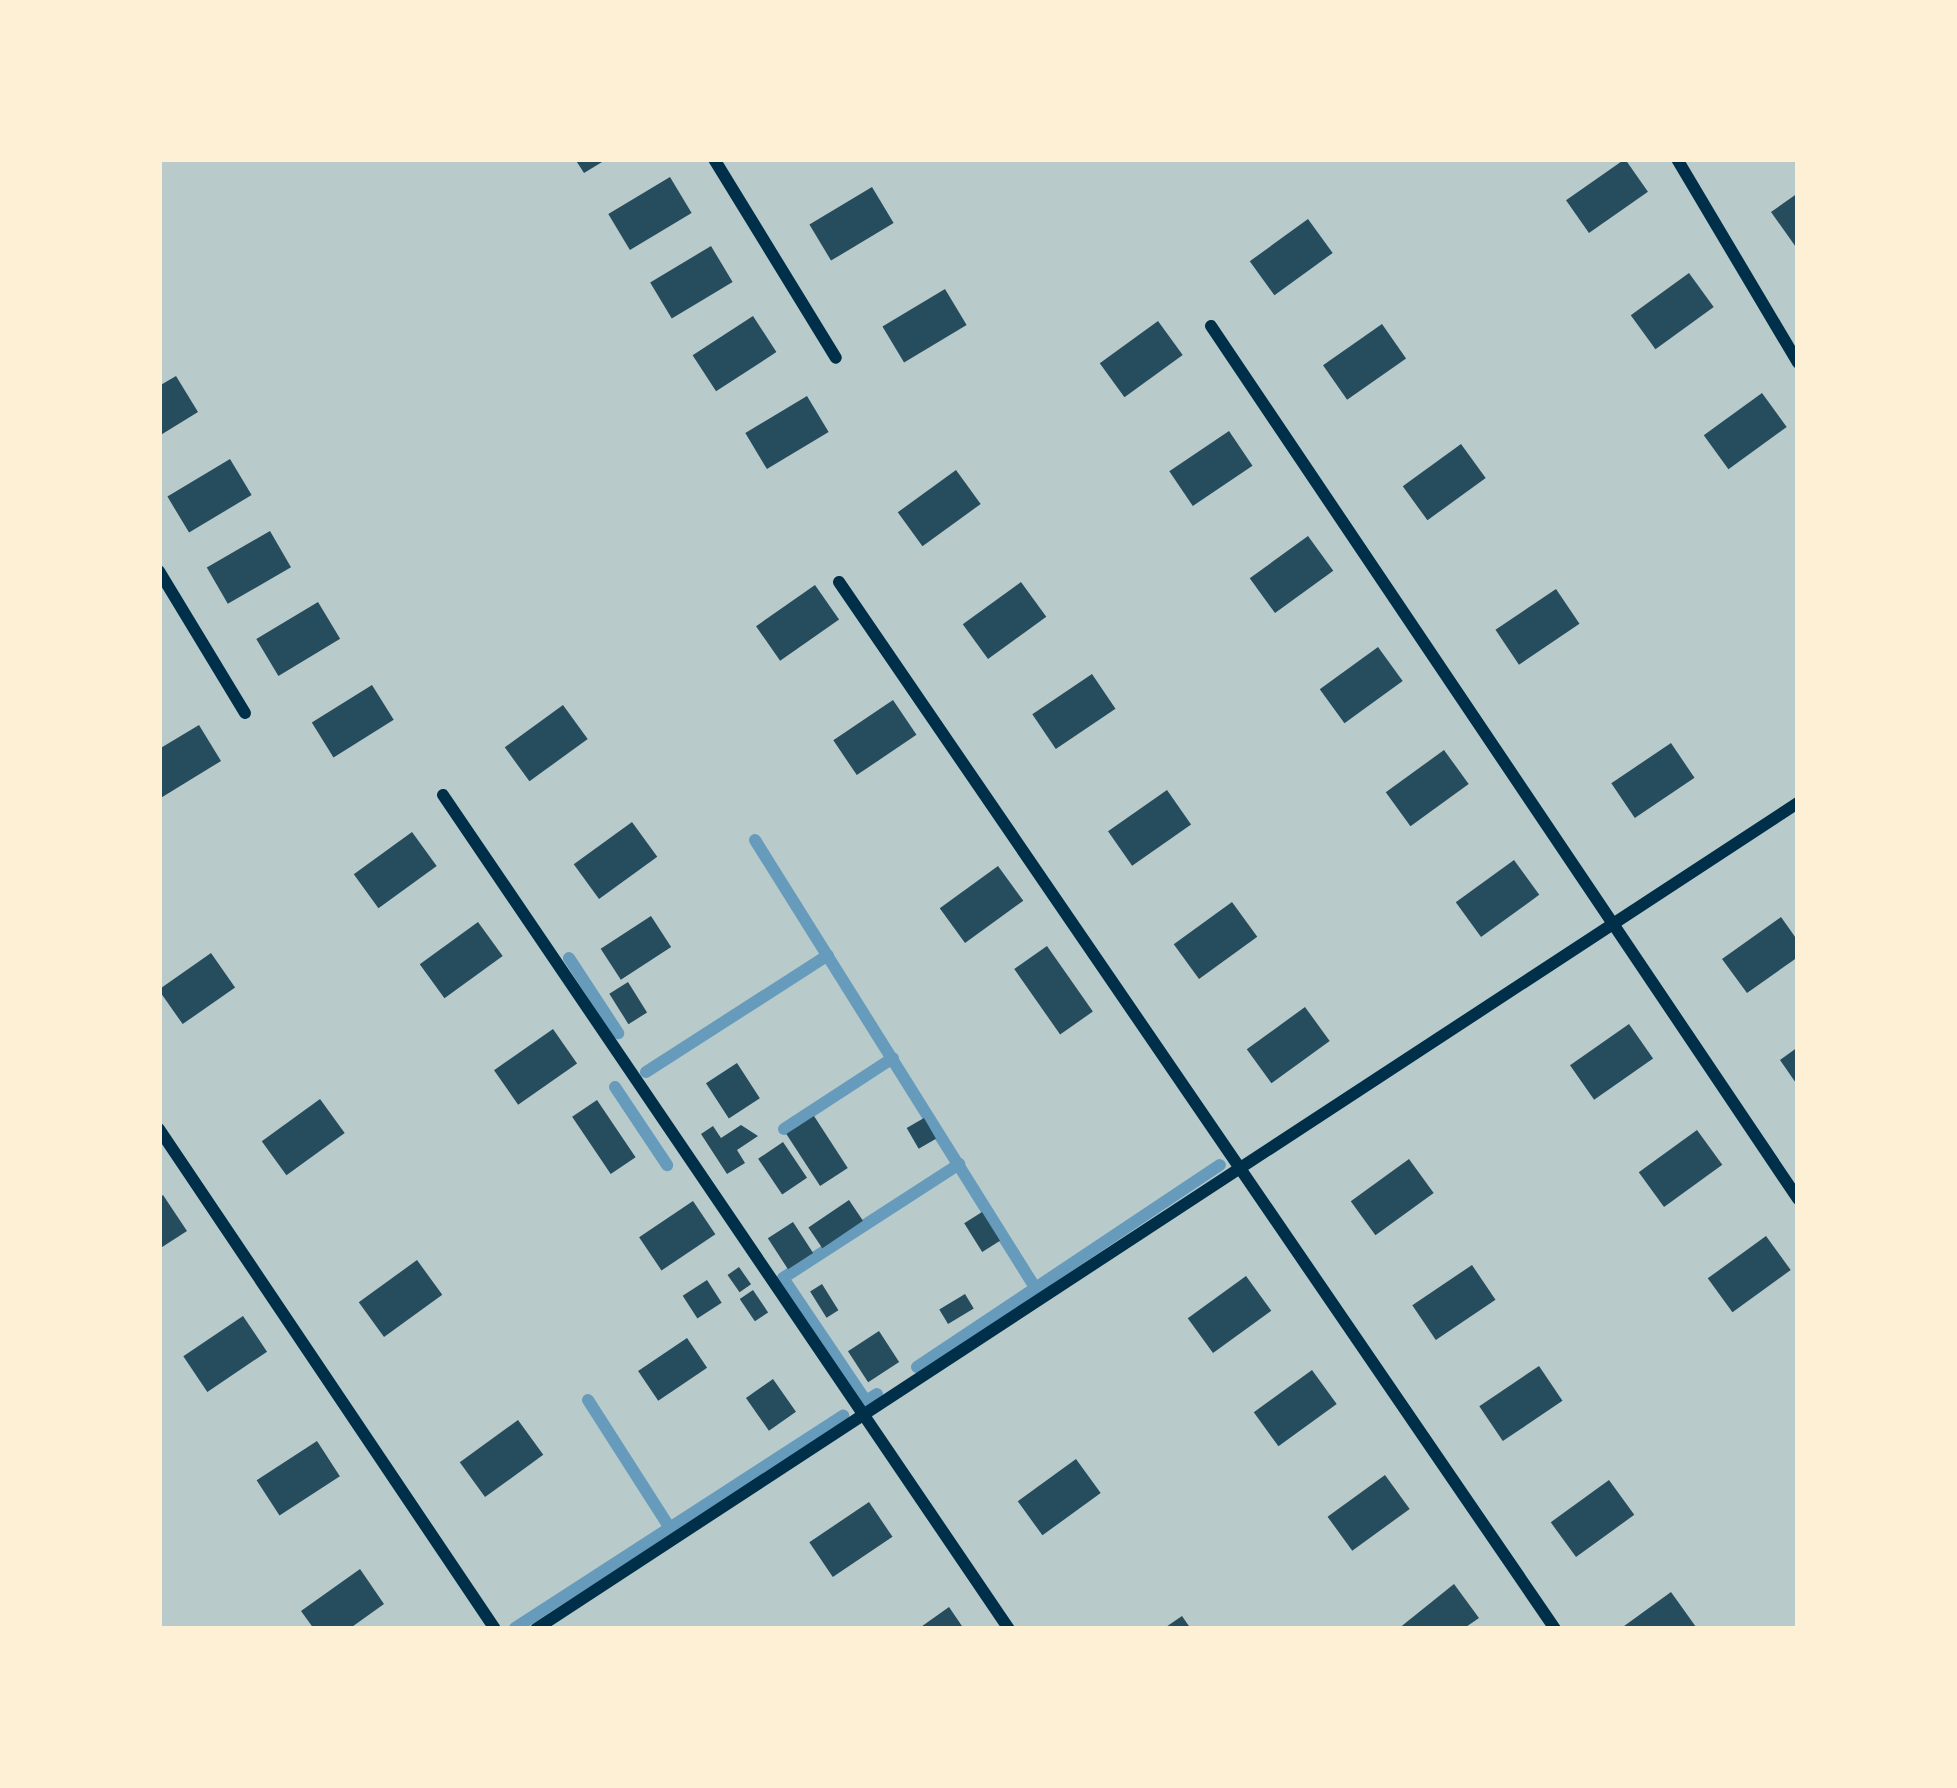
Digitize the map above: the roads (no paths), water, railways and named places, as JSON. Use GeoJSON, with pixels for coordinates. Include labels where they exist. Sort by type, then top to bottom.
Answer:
{"type":"FeatureCollection","features":[{"type":"Feature","properties":{"kind":"street"},"geometry":{"type":"LineString","coordinates":[[714,159],[836,358]]}},
{"type":"Feature","properties":{"kind":"street"},"geometry":{"type":"LineString","coordinates":[[1677,159],[1798,363]]}},
{"type":"Feature","properties":{"kind":"street"},"geometry":{"type":"LineString","coordinates":[[1210,326],[1798,1199]]}},
{"type":"Feature","properties":{"kind":"street"},"geometry":{"type":"LineString","coordinates":[[159,571],[245,713]]}},
{"type":"Feature","properties":{"kind":"street"},"geometry":{"type":"LineString","coordinates":[[839,582],[1555,1629]]}},
{"type":"Feature","properties":{"kind":"street"},"geometry":{"type":"LineString","coordinates":[[443,795],[862,1420],[1009,1629]]}},
{"type":"Feature","properties":{"kind":"street"},"geometry":{"type":"LineString","coordinates":[[536,1629],[1243,1173],[1798,803]]}},
{"type":"Feature","properties":{"kind":"street"},"geometry":{"type":"LineString","coordinates":[[159,1129],[495,1629]]}},
{"type":"Feature","properties":{"kind":"waterway"},"geometry":{"type":"LineString","coordinates":[[755,840],[1036,1289]]}},
{"type":"Feature","properties":{"kind":"waterway"},"geometry":{"type":"LineString","coordinates":[[646,1072],[828,955]]}},
{"type":"Feature","properties":{"kind":"waterway"},"geometry":{"type":"LineString","coordinates":[[569,958],[618,1033]]}},
{"type":"Feature","properties":{"kind":"waterway"},"geometry":{"type":"LineString","coordinates":[[784,1129],[893,1058]]}},
{"type":"Feature","properties":{"kind":"waterway"},"geometry":{"type":"LineString","coordinates":[[615,1087],[667,1165]]}},
{"type":"Feature","properties":{"kind":"waterway"},"geometry":{"type":"LineString","coordinates":[[877,1394],[866,1401],[783,1278],[959,1164]]}},
{"type":"Feature","properties":{"kind":"waterway"},"geometry":{"type":"LineString","coordinates":[[917,1367],[1220,1165]]}},
{"type":"Feature","properties":{"kind":"waterway"},"geometry":{"type":"LineString","coordinates":[[588,1400],[670,1528]]}},
{"type":"Feature","properties":{"kind":"waterway"},"geometry":{"type":"LineString","coordinates":[[515,1628],[843,1416]]}}]}
